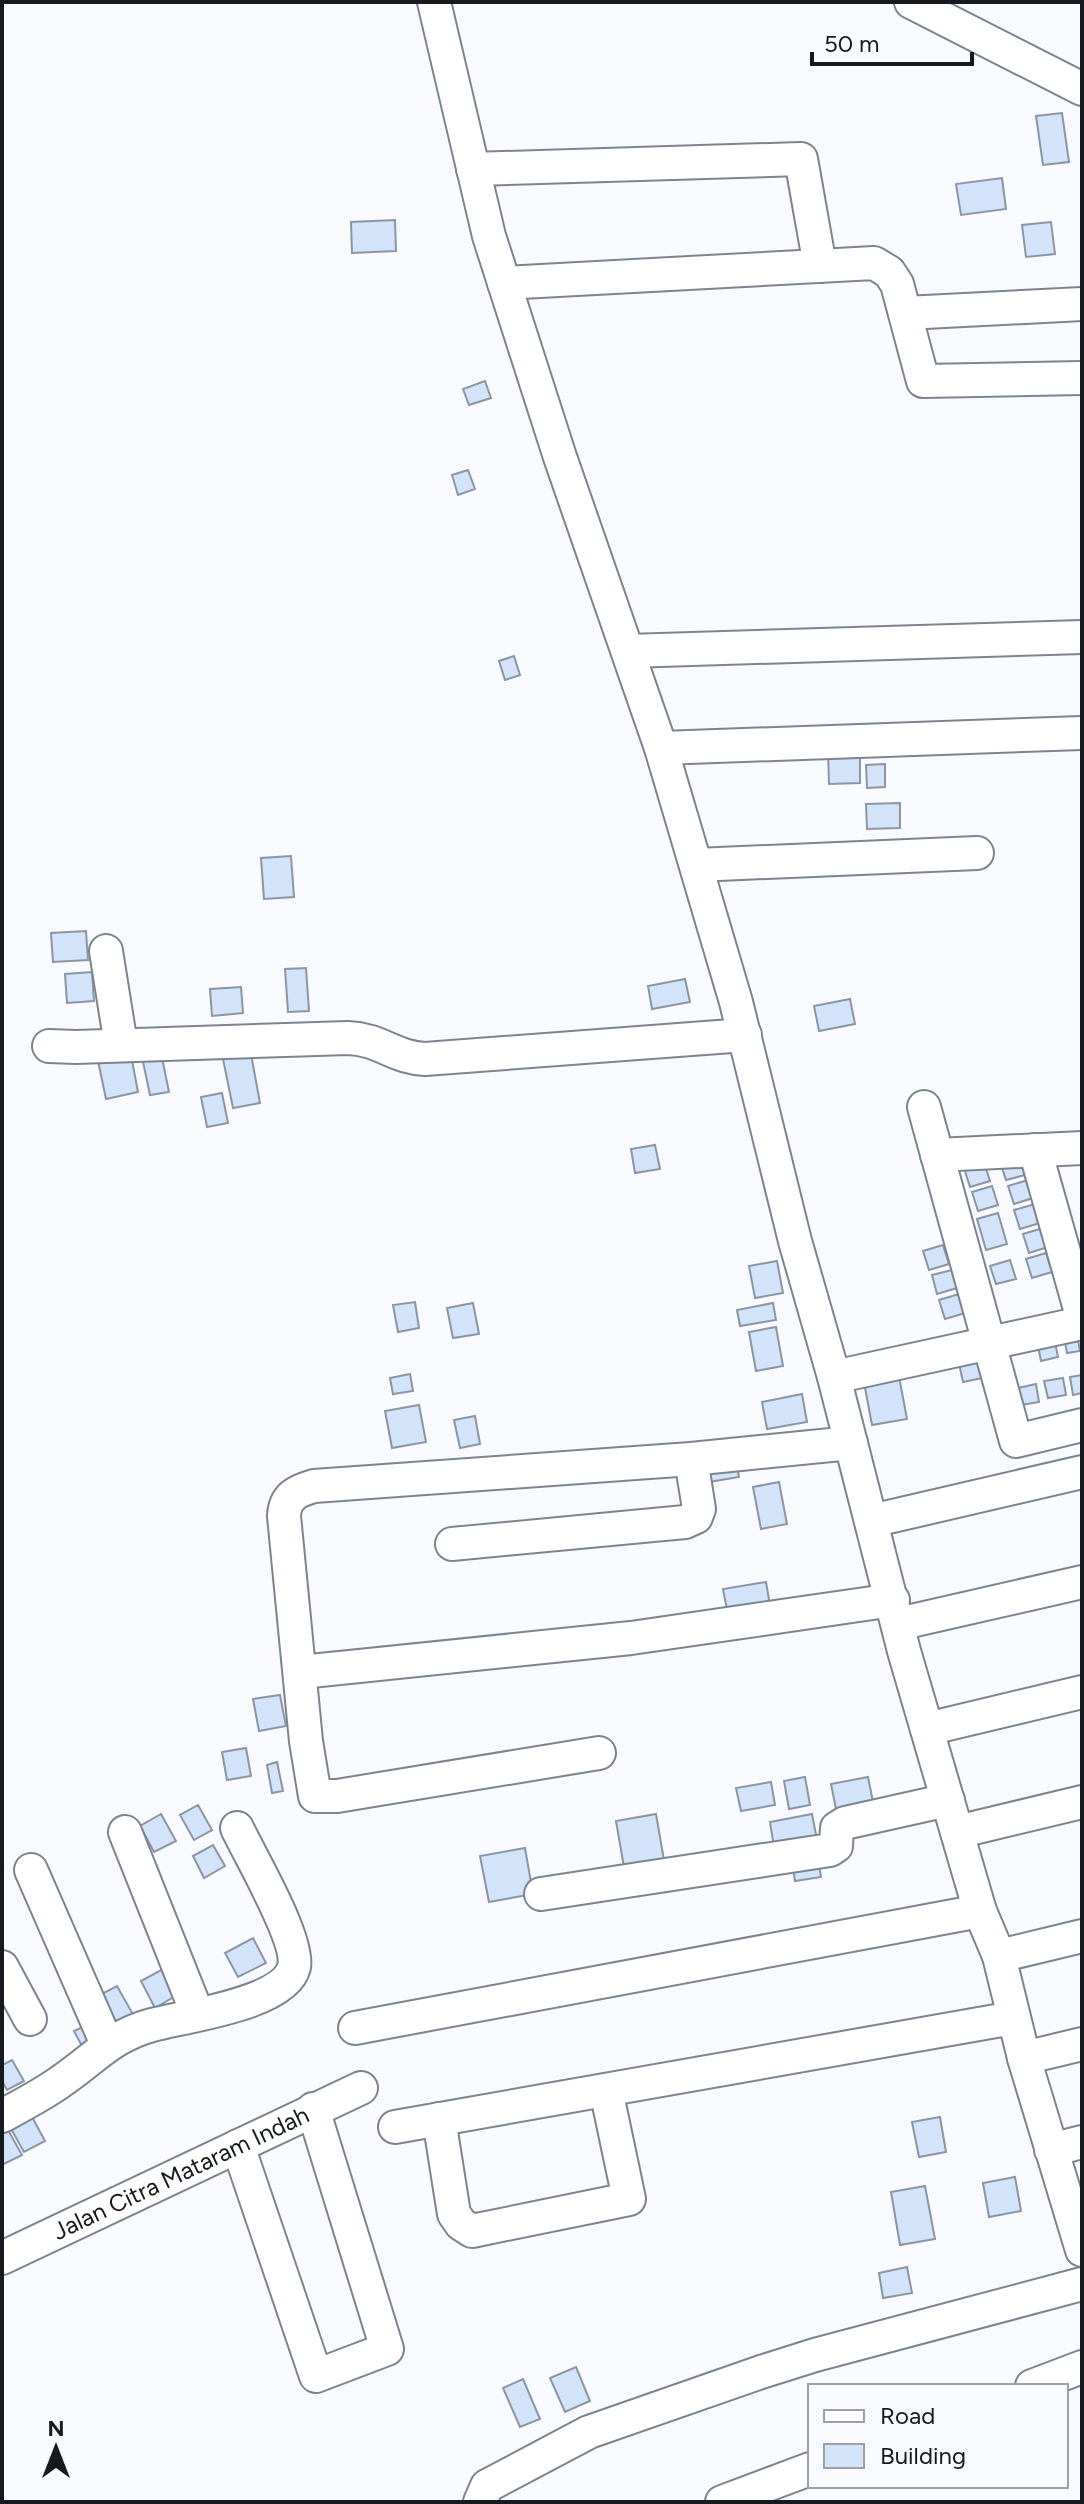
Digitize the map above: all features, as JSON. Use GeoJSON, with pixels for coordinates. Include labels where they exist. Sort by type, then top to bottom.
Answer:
{"type":"FeatureCollection","features":[{"type":"Feature","properties":{"kind":"street"},"geometry":{"type":"LineString","coordinates":[[434,2],[489,236],[560,457],[661,748],[745,1035],[795,1241],[927,1729],[980,1911],[999,1956],[1024,2058],[1067,2146],[1080,2238]]}},
{"type":"Feature","properties":{"kind":"street"},"geometry":{"type":"LineString","coordinates":[[911,2],[1082,89]]}},
{"type":"Feature","properties":{"kind":"street"},"geometry":{"type":"LineString","coordinates":[[473,169],[801,159],[820,266]]}},
{"type":"Feature","properties":{"kind":"street"},"geometry":{"type":"LineString","coordinates":[[504,283],[874,263],[889,272],[897,284],[923,381],[1082,378]]}},
{"type":"Feature","properties":{"kind":"street"},"geometry":{"type":"LineString","coordinates":[[905,313],[1082,304]]}},
{"type":"Feature","properties":{"kind":"street"},"geometry":{"type":"LineString","coordinates":[[628,651],[1082,637]]}},
{"type":"Feature","properties":{"kind":"street"},"geometry":{"type":"LineString","coordinates":[[661,748],[1082,733]]}},
{"type":"Feature","properties":{"kind":"street"},"geometry":{"type":"LineString","coordinates":[[696,865],[977,853]]}},
{"type":"Feature","properties":{"kind":"street"},"geometry":{"type":"LineString","coordinates":[[106,951],[121,1045]]}},
{"type":"Feature","properties":{"kind":"street"},"geometry":{"type":"LineString","coordinates":[[49,1046],[348,1038],[375,1042],[398,1054],[425,1059],[745,1035]]}},
{"type":"Feature","properties":{"kind":"street"},"geometry":{"type":"LineString","coordinates":[[924,1107],[1020,1454],[1082,1425]]}},
{"type":"Feature","properties":{"kind":"street"},"geometry":{"type":"LineString","coordinates":[[937,1155],[1082,1148]]}},
{"type":"Feature","properties":{"kind":"street"},"geometry":{"type":"LineString","coordinates":[[1035,1150],[1082,1316]]}},
{"type":"Feature","properties":{"kind":"street"},"geometry":{"type":"LineString","coordinates":[[834,1377],[1082,1323]]}},
{"type":"Feature","properties":{"kind":"street"},"geometry":{"type":"LineString","coordinates":[[599,1753],[332,1797],[315,1796],[306,1741],[309,1672],[284,1516],[290,1497],[314,1486],[691,1459],[851,1443]]}},
{"type":"Feature","properties":{"kind":"street"},"geometry":{"type":"LineString","coordinates":[[452,1544],[685,1522],[696,1517],[699,1509],[691,1459]]}},
{"type":"Feature","properties":{"kind":"street"},"geometry":{"type":"LineString","coordinates":[[871,1521],[1082,1472]]}},
{"type":"Feature","properties":{"kind":"street"},"geometry":{"type":"LineString","coordinates":[[309,1672],[895,1612],[1082,1582]]}},
{"type":"Feature","properties":{"kind":"street"},"geometry":{"type":"LineString","coordinates":[[927,1729],[1082,1692]]}},
{"type":"Feature","properties":{"kind":"street"},"geometry":{"type":"LineString","coordinates":[[541,1894],[830,1850],[836,1846],[837,1828],[845,1823],[948,1800]]}},
{"type":"Feature","properties":{"kind":"street"},"geometry":{"type":"LineString","coordinates":[[957,1832],[1082,1802]]}},
{"type":"Feature","properties":{"kind":"street"},"geometry":{"type":"LineString","coordinates":[[2,2116],[62,2081],[107,2044],[147,2026],[234,2006],[279,1988],[286,1982],[295,1963],[291,1939],[237,1828]]}},
{"type":"Feature","properties":{"kind":"street"},"geometry":{"type":"LineString","coordinates":[[125,1832],[197,2013]]}},
{"type":"Feature","properties":{"kind":"street"},"geometry":{"type":"LineString","coordinates":[[31,1870],[107,2044]]}},
{"type":"Feature","properties":{"kind":"street"},"geometry":{"type":"LineString","coordinates":[[355,2028],[980,1911]]}},
{"type":"Feature","properties":{"kind":"street"},"geometry":{"type":"LineString","coordinates":[[999,1956],[1082,1936]]}},
{"type":"Feature","properties":{"kind":"street"},"geometry":{"type":"LineString","coordinates":[[2,1967],[17,2009]]}},
{"type":"Feature","properties":{"kind":"street"},"geometry":{"type":"LineString","coordinates":[[395,2127],[1013,2018]]}},
{"type":"Feature","properties":{"kind":"street"},"geometry":{"type":"LineString","coordinates":[[1024,2058],[1082,2044]]}},
{"type":"Feature","properties":{"kind":"street","name":"Jalan Citra Mataram Indah"},"geometry":{"type":"LineString","coordinates":[[2,2258],[361,2088]]}},
{"type":"Feature","properties":{"kind":"street"},"geometry":{"type":"LineString","coordinates":[[439,2119],[454,2214],[461,2224],[472,2231],[629,2199],[606,2090]]}},
{"type":"Feature","properties":{"kind":"street"},"geometry":{"type":"LineString","coordinates":[[238,2146],[316,2376],[387,2349],[313,2109]]}},
{"type":"Feature","properties":{"kind":"street"},"geometry":{"type":"LineString","coordinates":[[480,2502],[487,2486],[589,2432],[815,2355],[1082,2284]]}},
{"type":"Feature","properties":{"kind":"street"},"geometry":{"type":"LineString","coordinates":[[1037,2384],[1082,2367]]}},
{"type":"Feature","properties":{"kind":"street"},"geometry":{"type":"LineString","coordinates":[[722,2502],[808,2470]]}},
{"type":"Feature","properties":{"kind":"building"},"geometry":{"type":"Polygon","coordinates":[[[1062,113],[1069,162],[1043,165],[1036,116],[1062,113]]]}},
{"type":"Feature","properties":{"kind":"building"},"geometry":{"type":"Polygon","coordinates":[[[1002,178],[1006,209],[961,215],[956,184],[1002,178]]]}},
{"type":"Feature","properties":{"kind":"building"},"geometry":{"type":"Polygon","coordinates":[[[395,220],[396,251],[352,253],[351,222],[395,220]]]}},
{"type":"Feature","properties":{"kind":"building"},"geometry":{"type":"Polygon","coordinates":[[[1051,222],[1055,254],[1026,257],[1022,225],[1051,222]]]}},
{"type":"Feature","properties":{"kind":"building"},"geometry":{"type":"Polygon","coordinates":[[[485,381],[491,398],[469,405],[463,389],[485,381]]]}},
{"type":"Feature","properties":{"kind":"building"},"geometry":{"type":"Polygon","coordinates":[[[468,470],[475,489],[458,495],[452,475],[468,470]]]}},
{"type":"Feature","properties":{"kind":"building"},"geometry":{"type":"Polygon","coordinates":[[[514,656],[520,675],[505,680],[499,661],[514,656]]]}},
{"type":"Feature","properties":{"kind":"building"},"geometry":{"type":"Polygon","coordinates":[[[828,751],[860,751],[860,783],[829,784],[828,751]]]}},
{"type":"Feature","properties":{"kind":"building"},"geometry":{"type":"Polygon","coordinates":[[[885,764],[885,787],[867,788],[866,765],[885,764]]]}},
{"type":"Feature","properties":{"kind":"building"},"geometry":{"type":"Polygon","coordinates":[[[900,803],[900,828],[867,829],[866,804],[900,803]]]}},
{"type":"Feature","properties":{"kind":"building"},"geometry":{"type":"Polygon","coordinates":[[[291,856],[294,897],[264,899],[261,858],[291,856]]]}},
{"type":"Feature","properties":{"kind":"building"},"geometry":{"type":"Polygon","coordinates":[[[86,931],[88,960],[53,962],[51,933],[86,931]]]}},
{"type":"Feature","properties":{"kind":"building"},"geometry":{"type":"Polygon","coordinates":[[[306,968],[309,1011],[288,1012],[285,969],[306,968]]]}},
{"type":"Feature","properties":{"kind":"building"},"geometry":{"type":"Polygon","coordinates":[[[92,972],[94,1001],[67,1003],[65,974],[92,972]]]}},
{"type":"Feature","properties":{"kind":"building"},"geometry":{"type":"Polygon","coordinates":[[[685,979],[690,1002],[652,1009],[648,986],[685,979]]]}},
{"type":"Feature","properties":{"kind":"building"},"geometry":{"type":"Polygon","coordinates":[[[241,987],[243,1013],[212,1016],[210,989],[241,987]]]}},
{"type":"Feature","properties":{"kind":"building"},"geometry":{"type":"Polygon","coordinates":[[[850,999],[855,1024],[819,1031],[814,1006],[850,999]]]}},
{"type":"Feature","properties":{"kind":"building"},"geometry":{"type":"Polygon","coordinates":[[[130,1050],[138,1092],[106,1099],[97,1056],[130,1050]]]}},
{"type":"Feature","properties":{"kind":"building"},"geometry":{"type":"Polygon","coordinates":[[[161,1053],[169,1092],[150,1095],[142,1057],[161,1053]]]}},
{"type":"Feature","properties":{"kind":"building"},"geometry":{"type":"Polygon","coordinates":[[[251,1054],[260,1103],[233,1108],[223,1059],[251,1054]]]}},
{"type":"Feature","properties":{"kind":"building"},"geometry":{"type":"Polygon","coordinates":[[[222,1093],[228,1123],[207,1127],[201,1097],[222,1093]]]}},
{"type":"Feature","properties":{"kind":"building"},"geometry":{"type":"Polygon","coordinates":[[[655,1145],[660,1169],[635,1173],[631,1149],[655,1145]]]}},
{"type":"Feature","properties":{"kind":"building"},"geometry":{"type":"Polygon","coordinates":[[[1020,1156],[1025,1175],[1006,1180],[1000,1162],[1020,1156]]]}},
{"type":"Feature","properties":{"kind":"building"},"geometry":{"type":"Polygon","coordinates":[[[984,1162],[990,1181],[970,1187],[964,1168],[984,1162]]]}},
{"type":"Feature","properties":{"kind":"building"},"geometry":{"type":"Polygon","coordinates":[[[1028,1180],[1033,1198],[1014,1204],[1008,1186],[1028,1180]]]}},
{"type":"Feature","properties":{"kind":"building"},"geometry":{"type":"Polygon","coordinates":[[[992,1186],[998,1205],[978,1211],[972,1192],[992,1186]]]}},
{"type":"Feature","properties":{"kind":"building"},"geometry":{"type":"Polygon","coordinates":[[[1035,1204],[1040,1223],[1020,1229],[1014,1210],[1035,1204]]]}},
{"type":"Feature","properties":{"kind":"building"},"geometry":{"type":"Polygon","coordinates":[[[998,1213],[1007,1244],[986,1250],[977,1219],[998,1213]]]}},
{"type":"Feature","properties":{"kind":"building"},"geometry":{"type":"Polygon","coordinates":[[[1043,1228],[1048,1247],[1029,1253],[1023,1234],[1043,1228]]]}},
{"type":"Feature","properties":{"kind":"building"},"geometry":{"type":"Polygon","coordinates":[[[943,1245],[949,1264],[929,1270],[923,1251],[943,1245]]]}},
{"type":"Feature","properties":{"kind":"building"},"geometry":{"type":"Polygon","coordinates":[[[1046,1253],[1052,1272],[1032,1278],[1026,1259],[1046,1253]]]}},
{"type":"Feature","properties":{"kind":"building"},"geometry":{"type":"Polygon","coordinates":[[[1010,1260],[1016,1279],[996,1284],[990,1266],[1010,1260]]]}},
{"type":"Feature","properties":{"kind":"building"},"geometry":{"type":"Polygon","coordinates":[[[777,1261],[783,1293],[755,1298],[749,1266],[777,1261]]]}},
{"type":"Feature","properties":{"kind":"building"},"geometry":{"type":"Polygon","coordinates":[[[952,1270],[957,1288],[937,1294],[932,1275],[952,1270]]]}},
{"type":"Feature","properties":{"kind":"building"},"geometry":{"type":"Polygon","coordinates":[[[959,1294],[965,1313],[945,1319],[939,1300],[959,1294]]]}},
{"type":"Feature","properties":{"kind":"building"},"geometry":{"type":"Polygon","coordinates":[[[415,1302],[419,1328],[398,1332],[393,1305],[415,1302]]]}},
{"type":"Feature","properties":{"kind":"building"},"geometry":{"type":"Polygon","coordinates":[[[473,1303],[479,1334],[453,1338],[447,1308],[473,1303]]]}},
{"type":"Feature","properties":{"kind":"building"},"geometry":{"type":"Polygon","coordinates":[[[773,1303],[776,1320],[740,1326],[737,1310],[773,1303]]]}},
{"type":"Feature","properties":{"kind":"building"},"geometry":{"type":"Polygon","coordinates":[[[776,1327],[783,1366],[756,1371],[749,1332],[776,1327]]]}},
{"type":"Feature","properties":{"kind":"building"},"geometry":{"type":"Polygon","coordinates":[[[1077,1334],[1080,1351],[1067,1353],[1064,1337],[1077,1334]]]}},
{"type":"Feature","properties":{"kind":"building"},"geometry":{"type":"Polygon","coordinates":[[[1054,1337],[1058,1357],[1041,1361],[1037,1341],[1054,1337]]]}},
{"type":"Feature","properties":{"kind":"building"},"geometry":{"type":"Polygon","coordinates":[[[978,1350],[983,1378],[963,1382],[957,1354],[978,1350]]]}},
{"type":"Feature","properties":{"kind":"building"},"geometry":{"type":"Polygon","coordinates":[[[898,1371],[907,1419],[872,1425],[863,1377],[898,1371]]]}},
{"type":"Feature","properties":{"kind":"building"},"geometry":{"type":"Polygon","coordinates":[[[410,1374],[413,1391],[393,1394],[390,1378],[410,1374]]]}},
{"type":"Feature","properties":{"kind":"building"},"geometry":{"type":"Polygon","coordinates":[[[1082,1375],[1082,1393],[1073,1395],[1070,1377],[1082,1375]]]}},
{"type":"Feature","properties":{"kind":"building"},"geometry":{"type":"Polygon","coordinates":[[[1063,1378],[1066,1395],[1048,1398],[1044,1381],[1063,1378]]]}},
{"type":"Feature","properties":{"kind":"building"},"geometry":{"type":"Polygon","coordinates":[[[1036,1384],[1039,1402],[1021,1405],[1018,1388],[1036,1384]]]}},
{"type":"Feature","properties":{"kind":"building"},"geometry":{"type":"Polygon","coordinates":[[[802,1394],[807,1422],[767,1429],[762,1402],[802,1394]]]}},
{"type":"Feature","properties":{"kind":"building"},"geometry":{"type":"Polygon","coordinates":[[[419,1405],[426,1442],[392,1448],[385,1411],[419,1405]]]}},
{"type":"Feature","properties":{"kind":"building"},"geometry":{"type":"Polygon","coordinates":[[[475,1416],[480,1444],[460,1448],[454,1420],[475,1416]]]}},
{"type":"Feature","properties":{"kind":"building"},"geometry":{"type":"Polygon","coordinates":[[[736,1460],[739,1477],[709,1482],[706,1465],[736,1460]]]}},
{"type":"Feature","properties":{"kind":"building"},"geometry":{"type":"Polygon","coordinates":[[[779,1482],[787,1524],[761,1529],[753,1487],[779,1482]]]}},
{"type":"Feature","properties":{"kind":"building"},"geometry":{"type":"Polygon","coordinates":[[[766,1582],[771,1612],[729,1620],[723,1589],[766,1582]]]}},
{"type":"Feature","properties":{"kind":"building"},"geometry":{"type":"Polygon","coordinates":[[[280,1695],[286,1726],[259,1731],[253,1699],[280,1695]]]}},
{"type":"Feature","properties":{"kind":"building"},"geometry":{"type":"Polygon","coordinates":[[[246,1748],[251,1776],[227,1780],[222,1752],[246,1748]]]}},
{"type":"Feature","properties":{"kind":"building"},"geometry":{"type":"Polygon","coordinates":[[[277,1762],[283,1791],[272,1793],[267,1765],[277,1762]]]}},
{"type":"Feature","properties":{"kind":"building"},"geometry":{"type":"Polygon","coordinates":[[[805,1777],[810,1805],[789,1809],[784,1781],[805,1777]]]}},
{"type":"Feature","properties":{"kind":"building"},"geometry":{"type":"Polygon","coordinates":[[[868,1777],[873,1802],[836,1809],[831,1784],[868,1777]]]}},
{"type":"Feature","properties":{"kind":"building"},"geometry":{"type":"Polygon","coordinates":[[[771,1782],[775,1805],[741,1811],[736,1788],[771,1782]]]}},
{"type":"Feature","properties":{"kind":"building"},"geometry":{"type":"Polygon","coordinates":[[[198,1805],[212,1830],[194,1840],[180,1815],[198,1805]]]}},
{"type":"Feature","properties":{"kind":"building"},"geometry":{"type":"Polygon","coordinates":[[[161,1814],[176,1841],[154,1852],[140,1826],[161,1814]]]}},
{"type":"Feature","properties":{"kind":"building"},"geometry":{"type":"Polygon","coordinates":[[[656,1814],[665,1866],[625,1873],[616,1821],[656,1814]]]}},
{"type":"Feature","properties":{"kind":"building"},"geometry":{"type":"Polygon","coordinates":[[[812,1814],[818,1845],[775,1853],[770,1822],[812,1814]]]}},
{"type":"Feature","properties":{"kind":"building"},"geometry":{"type":"Polygon","coordinates":[[[213,1845],[225,1866],[204,1878],[193,1856],[213,1845]]]}},
{"type":"Feature","properties":{"kind":"building"},"geometry":{"type":"Polygon","coordinates":[[[525,1848],[533,1894],[489,1902],[480,1856],[525,1848]]]}},
{"type":"Feature","properties":{"kind":"building"},"geometry":{"type":"Polygon","coordinates":[[[818,1859],[821,1877],[795,1881],[792,1863],[818,1859]]]}},
{"type":"Feature","properties":{"kind":"building"},"geometry":{"type":"Polygon","coordinates":[[[253,1938],[266,1963],[238,1977],[225,1953],[253,1938]]]}},
{"type":"Feature","properties":{"kind":"building"},"geometry":{"type":"Polygon","coordinates":[[[163,1969],[177,1995],[155,2008],[141,1981],[163,1969]]]}},
{"type":"Feature","properties":{"kind":"building"},"geometry":{"type":"Polygon","coordinates":[[[117,1986],[135,2018],[111,2031],[94,1998],[117,1986]]]}},
{"type":"Feature","properties":{"kind":"building"},"geometry":{"type":"Polygon","coordinates":[[[85,2026],[95,2045],[84,2050],[74,2031],[85,2026]]]}},
{"type":"Feature","properties":{"kind":"building"},"geometry":{"type":"Polygon","coordinates":[[[12,2060],[24,2081],[7,2090],[2,2081],[2,2065],[12,2060]]]}},
{"type":"Feature","properties":{"kind":"building"},"geometry":{"type":"Polygon","coordinates":[[[31,2115],[45,2141],[24,2152],[10,2127],[31,2115]]]}},
{"type":"Feature","properties":{"kind":"building"},"geometry":{"type":"Polygon","coordinates":[[[940,2117],[946,2152],[919,2157],[912,2122],[940,2117]]]}},
{"type":"Feature","properties":{"kind":"building"},"geometry":{"type":"Polygon","coordinates":[[[8,2130],[22,2155],[2,2165],[2,2133],[8,2130]]]}},
{"type":"Feature","properties":{"kind":"building"},"geometry":{"type":"Polygon","coordinates":[[[1015,2177],[1021,2211],[989,2217],[983,2183],[1015,2177]]]}},
{"type":"Feature","properties":{"kind":"building"},"geometry":{"type":"Polygon","coordinates":[[[925,2186],[935,2239],[900,2245],[891,2192],[925,2186]]]}},
{"type":"Feature","properties":{"kind":"building"},"geometry":{"type":"Polygon","coordinates":[[[907,2267],[912,2293],[883,2298],[879,2273],[907,2267]]]}},
{"type":"Feature","properties":{"kind":"building"},"geometry":{"type":"Polygon","coordinates":[[[576,2367],[590,2401],[565,2412],[550,2378],[576,2367]]]}},
{"type":"Feature","properties":{"kind":"building"},"geometry":{"type":"Polygon","coordinates":[[[523,2379],[540,2419],[520,2427],[503,2388],[523,2379]]]}}]}
